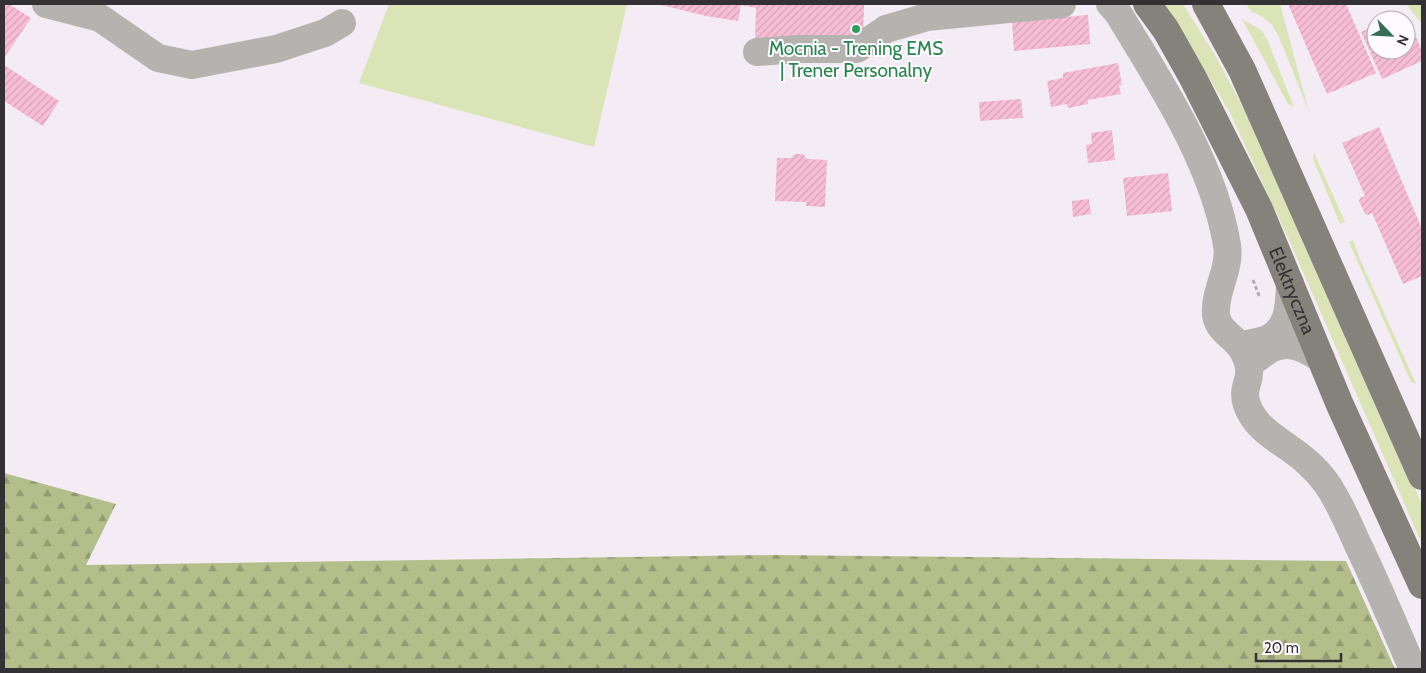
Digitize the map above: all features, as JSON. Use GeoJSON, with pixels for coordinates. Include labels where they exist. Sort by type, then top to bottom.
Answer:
{"type":"FeatureCollection","features":[{"type":"Feature","properties":{"kind":"main road","name":"Elektryczna"},"geometry":{"type":"LineString","coordinates":[[1147,4],[1166,30],[1193,78],[1259,209],[1321,359],[1422,585]]}},
{"type":"Feature","properties":{"kind":"main road"},"geometry":{"type":"LineString","coordinates":[[1206,4],[1242,70],[1422,476]]}},
{"type":"Feature","properties":{"kind":"lane"},"geometry":{"type":"LineString","coordinates":[[46,4],[100,18],[158,58],[192,65],[276,49],[325,33],[342,23]]}},
{"type":"Feature","properties":{"kind":"lane"},"geometry":{"type":"LineString","coordinates":[[758,52],[798,49],[857,49],[886,29],[928,17],[1062,4]]}},
{"type":"Feature","properties":{"kind":"lane"},"geometry":{"type":"LineString","coordinates":[[1110,4],[1118,13],[1166,92],[1189,136],[1221,215],[1228,248],[1226,268],[1219,292],[1216,316],[1224,332],[1245,357],[1244,392],[1247,405],[1254,419],[1263,429],[1308,462],[1327,484],[1371,572],[1414,669]]}},
{"type":"Feature","properties":{"kind":"lane"},"geometry":{"type":"LineString","coordinates":[[1245,357],[1282,328],[1288,308],[1290,282]]}},
{"type":"Feature","properties":{"kind":"lane"},"geometry":{"type":"LineString","coordinates":[[1245,357],[1259,357],[1272,347],[1281,344],[1302,348],[1321,359]]}},
{"type":"Feature","properties":{"kind":"green space"},"geometry":{"type":"Polygon","coordinates":[[[389,4],[627,4],[594,147],[359,83],[389,4]]]}},
{"type":"Feature","properties":{"kind":"green space"},"geometry":{"type":"Polygon","coordinates":[[[1165,4],[1183,4],[1215,55],[1261,141],[1422,504],[1422,544],[1289,240],[1230,113],[1165,4]]]}},
{"type":"Feature","properties":{"kind":"green space"},"geometry":{"type":"Polygon","coordinates":[[[1251,4],[1280,4],[1309,112],[1279,37],[1272,25],[1263,17],[1252,12],[1247,6],[1251,4]]]}},
{"type":"Feature","properties":{"kind":"green space"},"geometry":{"type":"Polygon","coordinates":[[[1406,4],[1422,4],[1422,24],[1416,16],[1416,10],[1411,10],[1406,4]]]}},
{"type":"Feature","properties":{"kind":"green space"},"geometry":{"type":"Polygon","coordinates":[[[1242,19],[1261,30],[1267,39],[1294,107],[1288,104],[1242,19]]]}},
{"type":"Feature","properties":{"kind":"green space"},"geometry":{"type":"Polygon","coordinates":[[[1314,153],[1345,222],[1340,224],[1313,159],[1314,153]]]}},
{"type":"Feature","properties":{"kind":"green space"},"geometry":{"type":"Polygon","coordinates":[[[1353,240],[1416,384],[1411,382],[1349,242],[1353,240]]]}},
{"type":"Feature","properties":{"kind":"green space"},"geometry":{"type":"Polygon","coordinates":[[[4,473],[116,504],[86,565],[772,555],[1346,561],[1395,669],[4,669],[4,473]]]}},
{"type":"Feature","properties":{"kind":"building"},"geometry":{"type":"Polygon","coordinates":[[[4,4],[9,4],[31,18],[4,58],[4,4]]]}},
{"type":"Feature","properties":{"kind":"building"},"geometry":{"type":"Polygon","coordinates":[[[657,4],[864,4],[863,44],[755,42],[756,8],[741,5],[738,21],[706,16],[657,4]]]}},
{"type":"Feature","properties":{"kind":"building"},"geometry":{"type":"Polygon","coordinates":[[[1288,4],[1346,4],[1366,50],[1366,60],[1370,60],[1376,73],[1327,94],[1288,4]]]}},
{"type":"Feature","properties":{"kind":"building"},"geometry":{"type":"Polygon","coordinates":[[[1088,15],[1090,44],[1014,51],[1012,22],[1088,15]]]}},
{"type":"Feature","properties":{"kind":"building"},"geometry":{"type":"Polygon","coordinates":[[[1366,30],[1366,43],[1361,32],[1366,30]]]}},
{"type":"Feature","properties":{"kind":"building"},"geometry":{"type":"Polygon","coordinates":[[[1416,37],[1422,51],[1422,61],[1382,79],[1374,60],[1416,60],[1416,37]]]}},
{"type":"Feature","properties":{"kind":"building"},"geometry":{"type":"Polygon","coordinates":[[[1118,63],[1122,85],[1119,86],[1121,94],[1088,100],[1088,104],[1068,108],[1067,104],[1051,107],[1047,81],[1063,78],[1063,73],[1118,63]]]}},
{"type":"Feature","properties":{"kind":"building"},"geometry":{"type":"Polygon","coordinates":[[[4,65],[59,101],[43,126],[4,101],[4,65]]]}},
{"type":"Feature","properties":{"kind":"building"},"geometry":{"type":"Polygon","coordinates":[[[1021,99],[1023,118],[980,121],[979,102],[1021,99]]]}},
{"type":"Feature","properties":{"kind":"building"},"geometry":{"type":"Polygon","coordinates":[[[1379,127],[1422,229],[1422,276],[1403,284],[1372,213],[1365,214],[1359,201],[1360,198],[1365,196],[1342,143],[1379,127]]]}},
{"type":"Feature","properties":{"kind":"building"},"geometry":{"type":"Polygon","coordinates":[[[1112,130],[1115,160],[1088,163],[1086,145],[1092,144],[1091,133],[1112,130]]]}},
{"type":"Feature","properties":{"kind":"building"},"geometry":{"type":"Polygon","coordinates":[[[795,154],[803,154],[807,159],[827,160],[825,207],[806,206],[806,202],[775,201],[777,158],[791,158],[795,154]]]}},
{"type":"Feature","properties":{"kind":"building"},"geometry":{"type":"Polygon","coordinates":[[[1168,173],[1172,211],[1127,216],[1123,178],[1168,173]]]}},
{"type":"Feature","properties":{"kind":"building"},"geometry":{"type":"Polygon","coordinates":[[[1089,199],[1091,214],[1073,217],[1072,201],[1089,199]]]}},
{"type":"Feature","properties":{"kind":"place","name":"Mocnia - Trening EMS | Trener Personalny"},"geometry":{"type":"Point","coordinates":[856,29]}}]}
